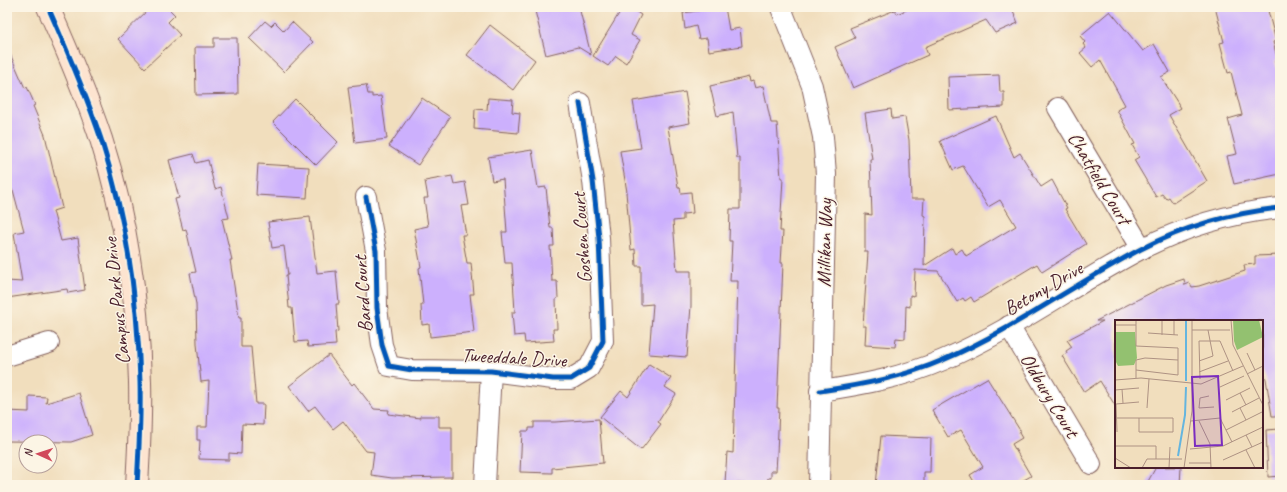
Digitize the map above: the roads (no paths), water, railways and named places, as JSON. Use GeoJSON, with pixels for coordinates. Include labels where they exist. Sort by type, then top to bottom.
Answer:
{"type":"FeatureCollection","features":[{"type":"Feature","properties":{"kind":"street","name":"Campus Park Drive"},"geometry":{"type":"LineString","coordinates":[[48,7],[81,84],[99,132],[120,210],[131,267],[138,325],[140,384],[137,485]]}},
{"type":"Feature","properties":{"kind":"street","name":"Millikan Way"},"geometry":{"type":"LineString","coordinates":[[782,7],[812,86],[823,137],[826,174],[818,485]]}},
{"type":"Feature","properties":{"kind":"street","name":"Goshen Court"},"geometry":{"type":"LineString","coordinates":[[580,103],[593,181],[598,231],[604,341],[589,368]]}},
{"type":"Feature","properties":{"kind":"street","name":"Chatfield Court"},"geometry":{"type":"LineString","coordinates":[[1058,108],[1142,249]]}},
{"type":"Feature","properties":{"kind":"street","name":"Bard Court"},"geometry":{"type":"LineString","coordinates":[[366,197],[376,251],[377,308],[382,345],[389,366],[412,370]]}},
{"type":"Feature","properties":{"kind":"street","name":"Betony Drive"},"geometry":{"type":"LineString","coordinates":[[820,391],[861,385],[902,375],[942,361],[1009,326],[1142,249],[1179,232],[1221,219],[1280,208]]}},
{"type":"Feature","properties":{"kind":"street","name":"Oldbury Court"},"geometry":{"type":"LineString","coordinates":[[1009,326],[1090,464]]}},
{"type":"Feature","properties":{"kind":"street"},"geometry":{"type":"LineString","coordinates":[[7,356],[49,343]]}},
{"type":"Feature","properties":{"kind":"street","name":"Tweeddale Drive"},"geometry":{"type":"LineString","coordinates":[[412,370],[491,370],[553,379],[571,379],[589,368]]}},
{"type":"Feature","properties":{"kind":"street"},"geometry":{"type":"LineString","coordinates":[[485,485],[491,370]]}}]}
